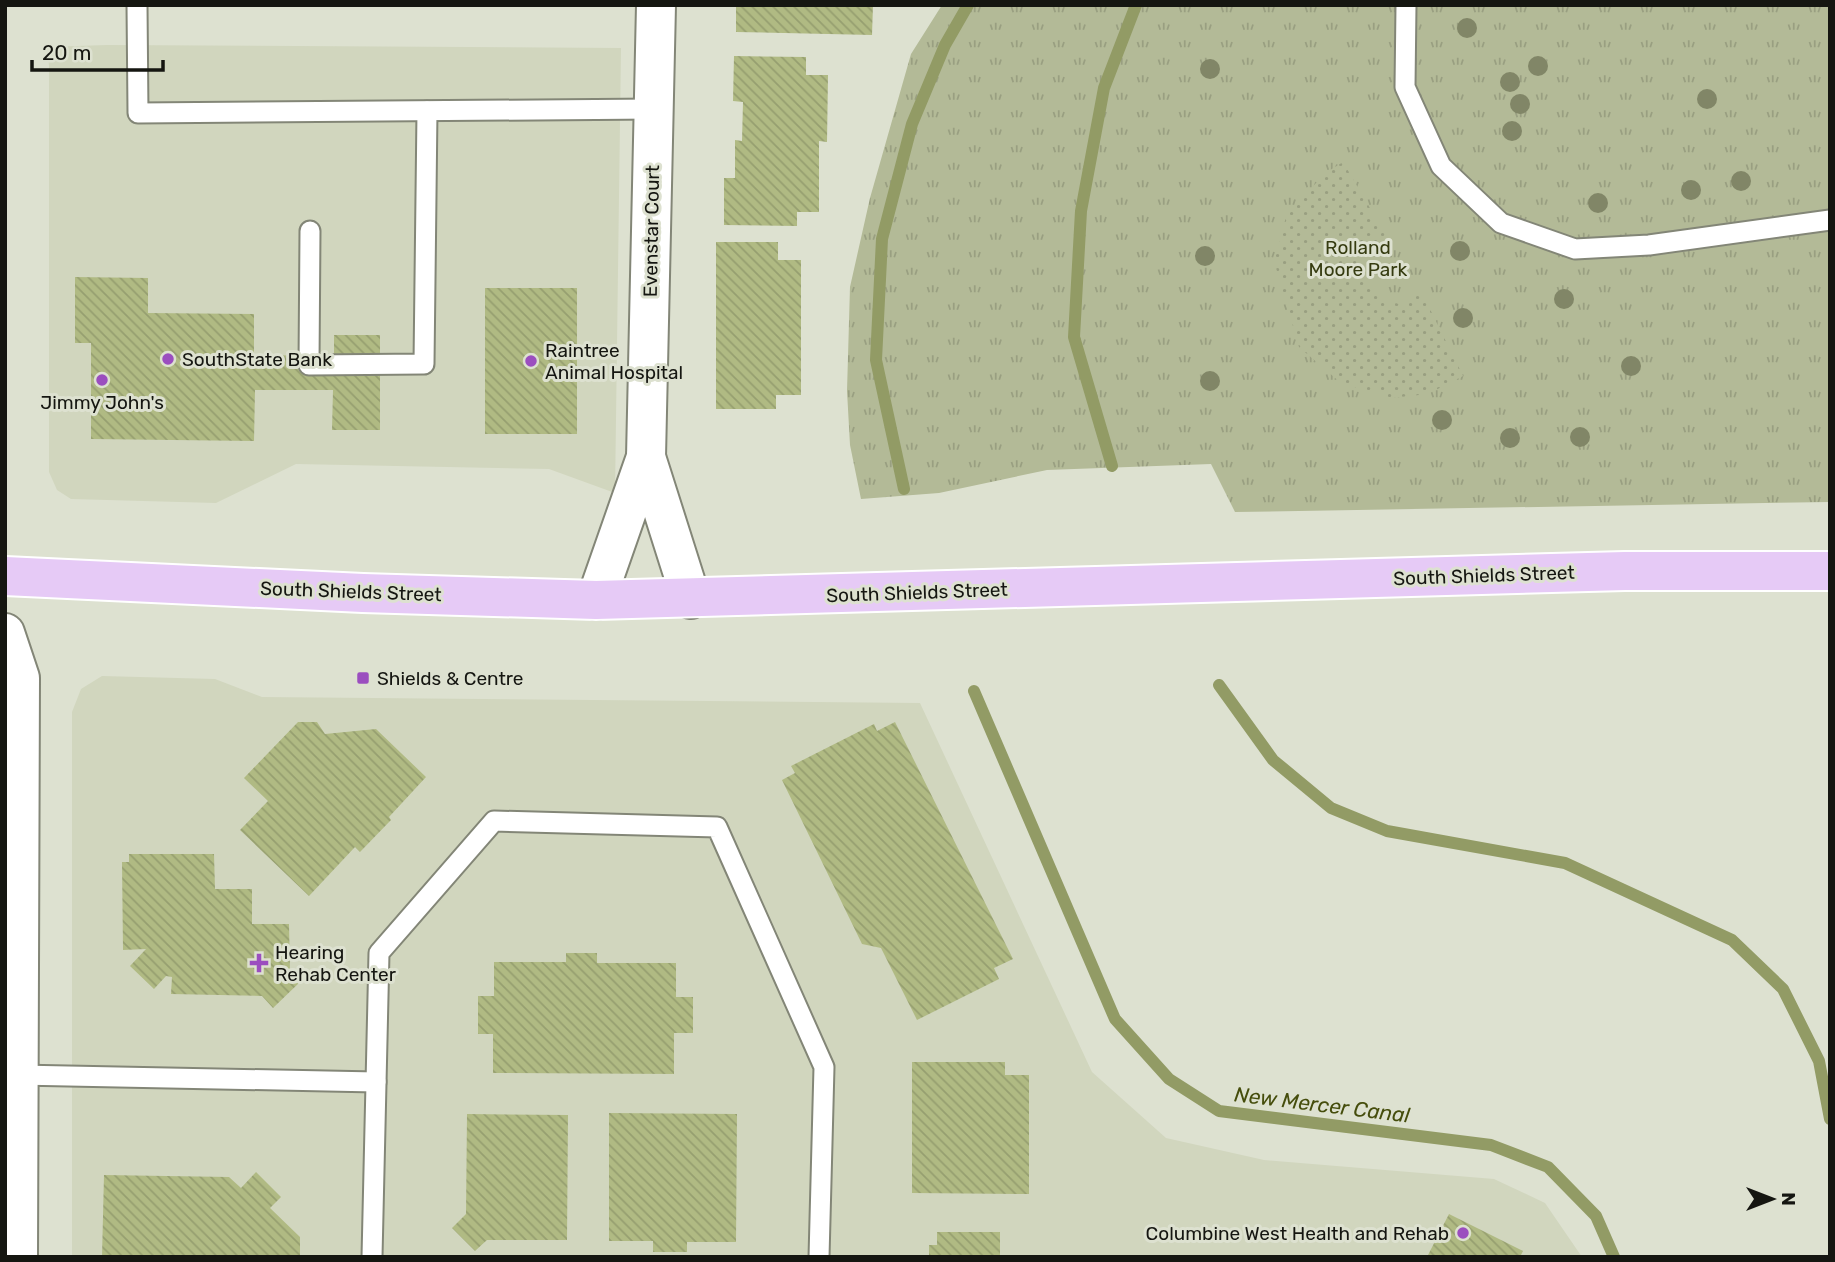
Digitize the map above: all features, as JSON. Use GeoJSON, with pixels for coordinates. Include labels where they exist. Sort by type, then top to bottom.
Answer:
{"type":"FeatureCollection","features":[{"type":"Feature","properties":{"kind":"main road","name":"South Shields Street"},"geometry":{"type":"LineString","coordinates":[[5,576],[596,600],[1625,571],[1830,571]]}},
{"type":"Feature","properties":{"kind":"street","name":"Evenstar Court"},"geometry":{"type":"LineString","coordinates":[[596,600],[646,457],[656,5]]}},
{"type":"Feature","properties":{"kind":"street","name":"Evenstar Court"},"geometry":{"type":"LineString","coordinates":[[646,457],[691,599]]}},
{"type":"Feature","properties":{"kind":"street"},"geometry":{"type":"LineString","coordinates":[[5,632],[20,678],[18,1257]]}},
{"type":"Feature","properties":{"kind":"lane"},"geometry":{"type":"LineString","coordinates":[[137,5],[138,113],[654,109]]}},
{"type":"Feature","properties":{"kind":"lane"},"geometry":{"type":"LineString","coordinates":[[1406,5],[1405,87],[1441,166],[1501,223],[1575,249],[1648,245],[1830,220]]}},
{"type":"Feature","properties":{"kind":"lane"},"geometry":{"type":"LineString","coordinates":[[310,231],[309,365],[424,363],[428,111]]}},
{"type":"Feature","properties":{"kind":"lane"},"geometry":{"type":"LineString","coordinates":[[372,1257],[379,953],[494,821],[717,827],[824,1067],[819,1257]]}},
{"type":"Feature","properties":{"kind":"lane"},"geometry":{"type":"LineString","coordinates":[[18,1074],[376,1082]]}},
{"type":"Feature","properties":{"kind":"shaded area"},"geometry":{"type":"Polygon","coordinates":[[[107,45],[621,48],[615,493],[549,469],[296,464],[216,503],[71,499],[57,490],[49,472],[49,65],[46,47],[107,45]]]}},
{"type":"Feature","properties":{"kind":"shaded area"},"geometry":{"type":"Polygon","coordinates":[[[102,676],[215,679],[262,697],[920,703],[1092,1072],[1166,1138],[1264,1160],[1494,1179],[1545,1203],[1582,1257],[72,1257],[72,712],[81,689],[102,676]]]}},
{"type":"Feature","properties":{"kind":"green space","name":"Rolland Moore Park"},"geometry":{"type":"Polygon","coordinates":[[[942,5],[1830,5],[1830,502],[1235,512],[1211,464],[1047,470],[939,493],[861,499],[850,445],[847,391],[850,287],[870,198],[911,54],[942,5]]]}},
{"type":"Feature","properties":{"kind":"green space"},"geometry":{"type":"Polygon","coordinates":[[[1343,162],[1391,244],[1370,264],[1376,290],[1385,298],[1399,304],[1422,293],[1463,376],[1428,394],[1391,398],[1341,383],[1299,347],[1274,261],[1286,217],[1324,174],[1343,162]]]}},
{"type":"Feature","properties":{"kind":"building"},"geometry":{"type":"Polygon","coordinates":[[[736,5],[873,5],[872,35],[736,32],[736,5]]]}},
{"type":"Feature","properties":{"kind":"building"},"geometry":{"type":"Polygon","coordinates":[[[734,56],[806,57],[806,75],[828,75],[827,142],[819,141],[819,212],[797,212],[797,226],[724,225],[724,178],[735,178],[735,140],[742,141],[743,102],[733,101],[734,56]]]}},
{"type":"Feature","properties":{"kind":"building"},"geometry":{"type":"Polygon","coordinates":[[[716,242],[778,242],[778,260],[801,260],[801,395],[776,395],[776,409],[716,409],[716,242]]]}},
{"type":"Feature","properties":{"kind":"building"},"geometry":{"type":"Polygon","coordinates":[[[75,277],[148,278],[148,313],[254,314],[254,355],[334,356],[334,335],[380,335],[380,430],[332,430],[333,390],[255,390],[254,441],[91,439],[91,343],[75,343],[75,277]]]}},
{"type":"Feature","properties":{"kind":"building","name":"Raintree Animal Hospital"},"geometry":{"type":"Polygon","coordinates":[[[485,288],[577,288],[577,434],[485,434],[485,288]]]}},
{"type":"Feature","properties":{"kind":"building"},"geometry":{"type":"Polygon","coordinates":[[[298,722],[317,722],[325,734],[376,729],[426,777],[389,817],[391,820],[360,852],[355,847],[309,896],[240,830],[268,801],[244,778],[298,722]]]}},
{"type":"Feature","properties":{"kind":"building"},"geometry":{"type":"Polygon","coordinates":[[[895,722],[1013,959],[994,968],[999,979],[917,1020],[881,948],[862,944],[782,780],[795,773],[791,766],[874,724],[877,731],[895,722]]]}},
{"type":"Feature","properties":{"kind":"building"},"geometry":{"type":"Polygon","coordinates":[[[129,854],[214,854],[215,889],[252,889],[252,924],[289,924],[290,971],[300,982],[273,1008],[262,996],[171,994],[172,977],[166,976],[154,989],[130,966],[146,949],[123,950],[122,862],[129,862],[129,854]]]}},
{"type":"Feature","properties":{"kind":"building"},"geometry":{"type":"Polygon","coordinates":[[[566,953],[597,953],[597,963],[676,963],[676,997],[693,997],[693,1033],[674,1033],[674,1074],[493,1073],[493,1034],[478,1034],[478,996],[494,996],[494,962],[566,962],[566,953]]]}},
{"type":"Feature","properties":{"kind":"building"},"geometry":{"type":"Polygon","coordinates":[[[912,1062],[1005,1062],[1005,1075],[1029,1075],[1029,1194],[912,1193],[912,1062]]]}},
{"type":"Feature","properties":{"kind":"building"},"geometry":{"type":"Polygon","coordinates":[[[609,1113],[737,1114],[736,1242],[687,1242],[687,1252],[653,1252],[653,1241],[609,1241],[609,1113]]]}},
{"type":"Feature","properties":{"kind":"building"},"geometry":{"type":"Polygon","coordinates":[[[467,1114],[568,1115],[567,1240],[487,1240],[475,1251],[452,1228],[466,1214],[467,1114]]]}},
{"type":"Feature","properties":{"kind":"building"},"geometry":{"type":"Polygon","coordinates":[[[256,1172],[281,1197],[270,1208],[300,1237],[300,1257],[102,1257],[104,1175],[229,1177],[241,1188],[256,1172]]]}},
{"type":"Feature","properties":{"kind":"building","name":"Columbine West Health and Rehab"},"geometry":{"type":"Polygon","coordinates":[[[1449,1214],[1523,1251],[1520,1257],[1427,1257],[1449,1214]]]}},
{"type":"Feature","properties":{"kind":"building"},"geometry":{"type":"Polygon","coordinates":[[[937,1232],[1000,1232],[1000,1257],[929,1257],[929,1245],[937,1245],[937,1232]]]}},
{"type":"Feature","properties":{"kind":"waterway","name":"New Mercer Canal"},"geometry":{"type":"LineString","coordinates":[[904,489],[876,360],[882,239],[912,124],[945,45],[968,5]]}},
{"type":"Feature","properties":{"kind":"waterway"},"geometry":{"type":"LineString","coordinates":[[1112,466],[1074,337],[1081,211],[1104,88],[1136,5]]}},
{"type":"Feature","properties":{"kind":"waterway"},"geometry":{"type":"LineString","coordinates":[[1219,685],[1273,760],[1331,808],[1387,831],[1565,863],[1732,940],[1783,989],[1819,1061],[1830,1119]]}},
{"type":"Feature","properties":{"kind":"waterway","name":"New Mercer Canal"},"geometry":{"type":"LineString","coordinates":[[974,691],[1115,1019],[1169,1079],[1219,1111],[1491,1145],[1548,1167],[1596,1216],[1614,1257]]}},
{"type":"Feature","properties":{"kind":"place","name":"SouthState Bank"},"geometry":{"type":"Point","coordinates":[168,359]}},
{"type":"Feature","properties":{"kind":"place","name":"Raintree Animal Hospital"},"geometry":{"type":"Point","coordinates":[531,361]}},
{"type":"Feature","properties":{"kind":"place","name":"Jimmy John's"},"geometry":{"type":"Point","coordinates":[102,380]}},
{"type":"Feature","properties":{"kind":"place","name":"Shields & Centre"},"geometry":{"type":"Point","coordinates":[363,678]}},
{"type":"Feature","properties":{"kind":"place","name":"Hearing Rehab Center"},"geometry":{"type":"Point","coordinates":[259,963]}},
{"type":"Feature","properties":{"kind":"place","name":"Columbine West Health and Rehab"},"geometry":{"type":"Point","coordinates":[1463,1233]}}]}
